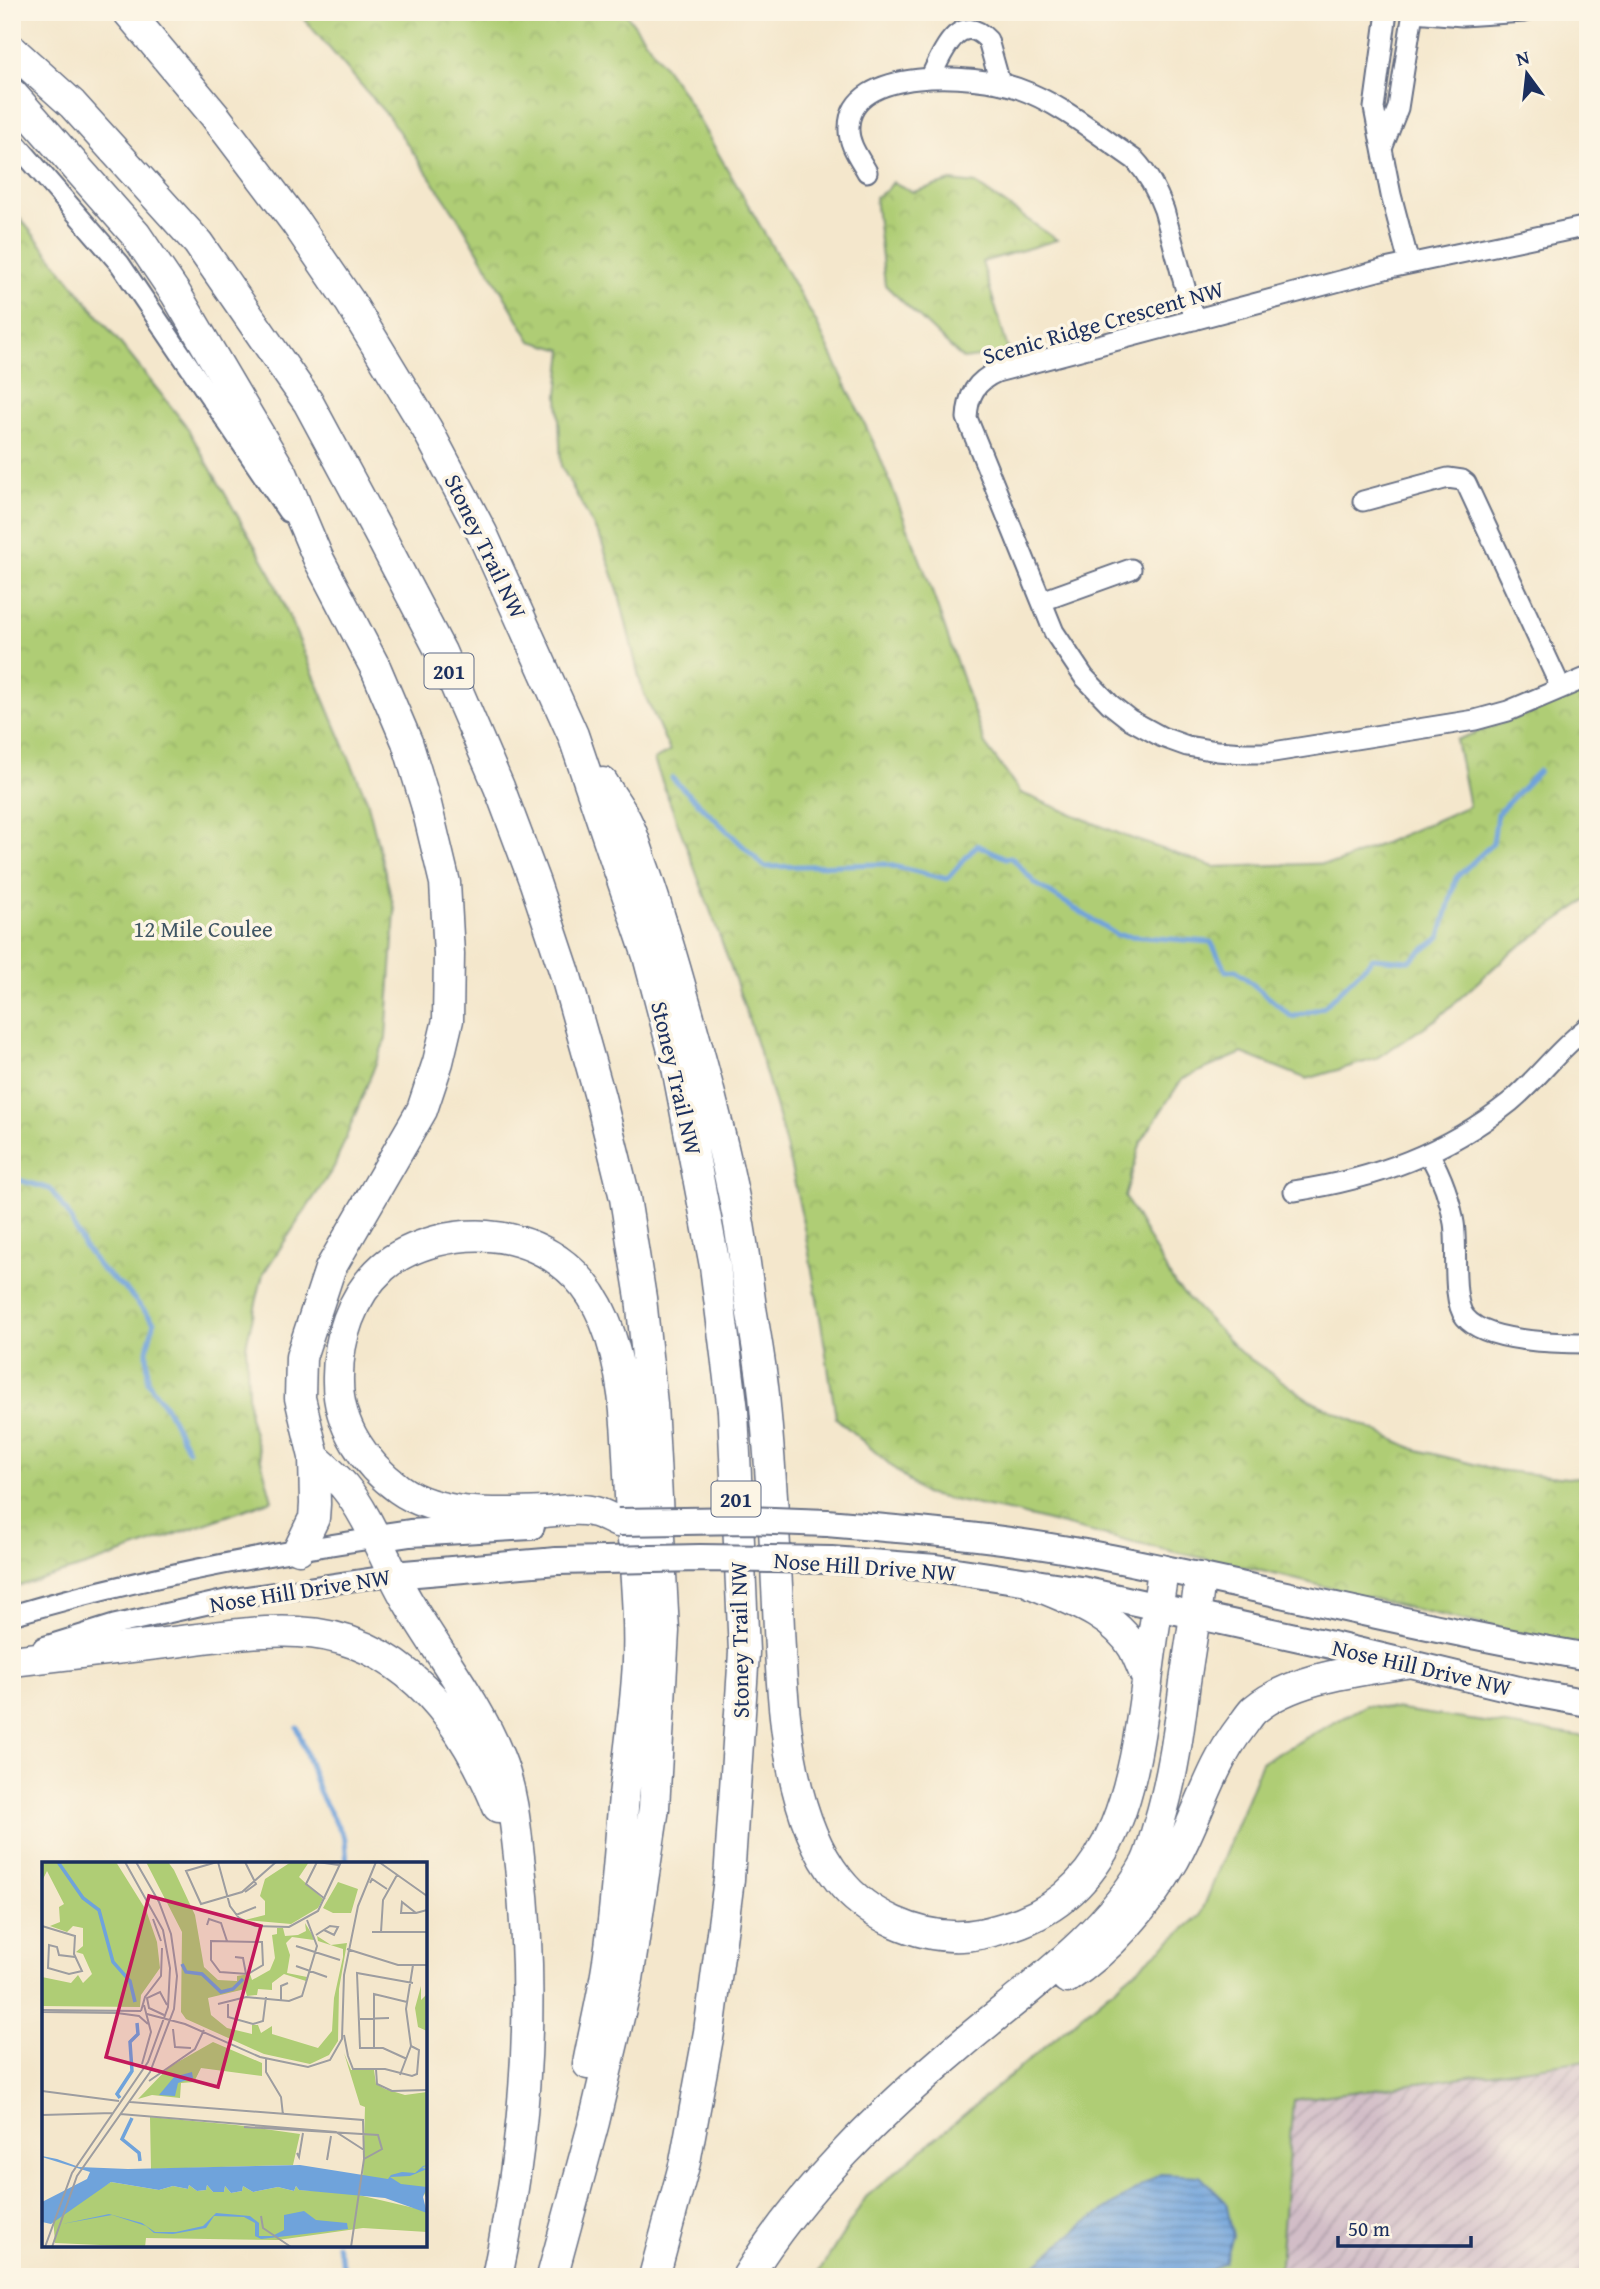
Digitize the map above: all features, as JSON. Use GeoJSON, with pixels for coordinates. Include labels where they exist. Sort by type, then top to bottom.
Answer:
{"type":"FeatureCollection","features":[{"type":"Feature","properties":{"kind":"highway","name":"Stoney Trail NW"},"geometry":{"type":"LineString","coordinates":[[128,12],[215,116],[296,223],[351,302],[427,429],[482,533],[573,735],[648,956],[676,1062],[715,1266],[733,1411],[744,1652],[729,1879],[709,2032],[688,2149],[654,2277]]}},
{"type":"Feature","properties":{"kind":"highway","name":"201"},"geometry":{"type":"LineString","coordinates":[[12,50],[72,104],[198,243],[308,402],[441,652],[499,787],[565,973],[625,1198],[641,1298],[652,1404],[664,1631],[654,1808],[628,1979],[552,2277]]}},
{"type":"Feature","properties":{"kind":"highway"},"geometry":{"type":"LineString","coordinates":[[12,94],[136,235],[176,294],[283,475],[318,558],[376,669],[407,741],[445,883],[449,954],[448,1020],[438,1062],[422,1110],[330,1269],[301,1357],[300,1398],[314,1457],[314,1518],[299,1549]]}},
{"type":"Feature","properties":{"kind":"highway"},"geometry":{"type":"LineString","coordinates":[[573,735],[627,822],[656,902],[711,1096],[737,1213],[764,1389],[788,1736],[796,1784],[807,1821],[838,1880],[858,1899],[883,1916],[914,1929],[950,1937],[978,1935],[1038,1915],[1060,1902],[1080,1884],[1098,1859],[1119,1821],[1133,1772],[1163,1570]]}},
{"type":"Feature","properties":{"kind":"highway"},"geometry":{"type":"LineString","coordinates":[[570,2210],[577,2120],[607,1967],[638,1660],[626,1414],[621,1382],[603,1317],[589,1292],[550,1254],[526,1242],[490,1234],[453,1237],[415,1247],[384,1266],[360,1294],[345,1327],[337,1356],[342,1413],[359,1450],[401,1490],[436,1504],[474,1512],[557,1518],[589,1510],[618,1522]]}},
{"type":"Feature","properties":{"kind":"highway"},"geometry":{"type":"LineString","coordinates":[[314,1457],[345,1488],[376,1538],[393,1575],[481,1719],[500,1758],[509,1790],[523,1888],[529,2025],[523,2112],[511,2212],[497,2277]]}},
{"type":"Feature","properties":{"kind":"highway"},"geometry":{"type":"LineString","coordinates":[[747,2277],[772,2237],[828,2171],[880,2117],[1071,1953],[1117,1903],[1146,1862],[1166,1801],[1177,1749],[1200,1578]]}},
{"type":"Feature","properties":{"kind":"highway"},"geometry":{"type":"LineString","coordinates":[[1031,1583],[1076,1602],[1119,1630],[1133,1648],[1147,1679]]}},
{"type":"Feature","properties":{"kind":"highway"},"geometry":{"type":"LineString","coordinates":[[12,1659],[232,1635],[284,1632],[324,1634],[360,1644],[388,1657],[416,1679],[438,1703],[465,1742],[486,1779],[503,1821],[523,1888]]}},
{"type":"Feature","properties":{"kind":"highway"},"geometry":{"type":"LineString","coordinates":[[963,2043],[1079,1971],[1115,1940],[1174,1861],[1210,1779],[1232,1738],[1254,1711],[1304,1684],[1332,1676],[1406,1663]]}},
{"type":"Feature","properties":{"kind":"main road","name":"Nose Hill Drive NW"},"geometry":{"type":"LineString","coordinates":[[376,1538],[557,1518]]}},
{"type":"Feature","properties":{"kind":"main road","name":"Nose Hill Drive NW"},"geometry":{"type":"LineString","coordinates":[[618,1522],[748,1520],[827,1523],[925,1531],[1017,1543],[1083,1553],[1497,1641],[1588,1657]]}},
{"type":"Feature","properties":{"kind":"main road","name":"Nose Hill Drive NW"},"geometry":{"type":"LineString","coordinates":[[393,1575],[557,1561],[700,1558],[831,1560],[936,1568],[1158,1607],[1523,1691],[1588,1703]]}},
{"type":"Feature","properties":{"kind":"street"},"geometry":{"type":"LineString","coordinates":[[1387,12],[1374,108],[1388,183],[1409,263]]}},
{"type":"Feature","properties":{"kind":"street"},"geometry":{"type":"LineString","coordinates":[[1383,146],[1398,108],[1414,12],[1462,16],[1524,12]]}},
{"type":"Feature","properties":{"kind":"street"},"geometry":{"type":"LineString","coordinates":[[930,78],[950,38],[964,30],[972,30],[984,35],[991,46],[1000,83]]}},
{"type":"Feature","properties":{"kind":"street"},"geometry":{"type":"LineString","coordinates":[[867,172],[851,141],[849,129],[853,110],[868,94],[930,78],[975,79],[1000,83],[1046,100],[1135,160],[1145,171],[1164,210],[1194,320]]}},
{"type":"Feature","properties":{"kind":"street"},"geometry":{"type":"LineString","coordinates":[[12,139],[120,264],[318,558]]}},
{"type":"Feature","properties":{"kind":"street","name":"Scenic Ridge Crescent NW"},"geometry":{"type":"LineString","coordinates":[[1588,226],[1409,263],[997,372],[974,388],[969,398],[967,418],[1054,632],[1084,677],[1110,705],[1161,737],[1187,746],[1217,751],[1267,753],[1475,720],[1508,711],[1588,677]]}},
{"type":"Feature","properties":{"kind":"street"},"geometry":{"type":"LineString","coordinates":[[1363,501],[1448,478],[1466,483],[1560,688]]}},
{"type":"Feature","properties":{"kind":"street"},"geometry":{"type":"LineString","coordinates":[[1042,601],[1131,569]]}},
{"type":"Feature","properties":{"kind":"street"},"geometry":{"type":"LineString","coordinates":[[1294,1191],[1366,1177],[1429,1153],[1510,1102],[1588,1027]]}},
{"type":"Feature","properties":{"kind":"street"},"geometry":{"type":"LineString","coordinates":[[1429,1153],[1441,1175],[1451,1206],[1457,1247],[1456,1296],[1465,1317],[1477,1327],[1519,1338],[1588,1343]]}},
{"type":"Feature","properties":{"kind":"street","name":"Nose Hill Drive NW"},"geometry":{"type":"LineString","coordinates":[[12,1615],[123,1587],[299,1549],[376,1538]]}},
{"type":"Feature","properties":{"kind":"street","name":"Nose Hill Drive NW"},"geometry":{"type":"LineString","coordinates":[[12,1659],[114,1625],[230,1599],[393,1575]]}},
{"type":"Feature","properties":{"kind":"shaded area"},"geometry":{"type":"Polygon","coordinates":[[[1588,2060],[1588,2277],[1276,2277],[1280,2264],[1293,2100],[1588,2060]]]}},
{"type":"Feature","properties":{"kind":"green space"},"geometry":{"type":"Polygon","coordinates":[[[298,12],[625,12],[682,91],[816,322],[878,452],[927,577],[985,744],[1021,793],[1125,836],[1214,867],[1338,863],[1469,806],[1456,740],[1588,691],[1588,899],[1509,954],[1438,1018],[1375,1059],[1307,1079],[1242,1053],[1182,1079],[1141,1142],[1125,1197],[1175,1285],[1240,1352],[1311,1401],[1414,1449],[1497,1470],[1567,1478],[1588,1476],[1588,1645],[1528,1635],[1017,1513],[924,1494],[836,1418],[806,1238],[769,1084],[722,944],[654,760],[670,751],[642,689],[618,590],[601,540],[561,466],[558,394],[563,350],[531,341],[460,221],[388,116],[298,12]]]}},
{"type":"Feature","properties":{"kind":"green space"},"geometry":{"type":"Polygon","coordinates":[[[951,181],[976,184],[1057,240],[982,262],[1009,353],[963,359],[885,285],[875,197],[887,190],[893,182],[913,192],[951,181]]]}},
{"type":"Feature","properties":{"kind":"green space","name":"12 Mile Coulee"},"geometry":{"type":"Polygon","coordinates":[[[12,208],[185,424],[271,574],[367,800],[395,912],[386,1038],[334,1167],[263,1274],[246,1345],[249,1416],[272,1500],[86,1566],[12,1588],[12,208]]]}},
{"type":"Feature","properties":{"kind":"green space"},"geometry":{"type":"Polygon","coordinates":[[[1366,1705],[1588,1737],[1588,2060],[1293,2100],[1280,2264],[1276,2277],[816,2277],[866,2197],[1200,1916],[1262,1762],[1366,1705]]]}},
{"type":"Feature","properties":{"kind":"water"},"geometry":{"type":"Polygon","coordinates":[[[1160,2174],[1200,2176],[1226,2202],[1233,2236],[1225,2262],[1199,2277],[1021,2277],[1082,2225],[1160,2174]]]}},
{"type":"Feature","properties":{"kind":"waterway"},"geometry":{"type":"LineString","coordinates":[[672,778],[765,867],[884,864],[947,879],[977,845],[1012,858],[1036,884],[1117,935],[1211,942],[1226,971],[1236,970],[1292,1017],[1324,1007],[1373,958],[1409,961],[1440,937],[1456,878],[1493,843],[1497,814],[1539,771]]}},
{"type":"Feature","properties":{"kind":"waterway"},"geometry":{"type":"LineString","coordinates":[[12,1178],[50,1189],[100,1268],[128,1292],[154,1322],[147,1350],[148,1382],[167,1409],[188,1450]]}},
{"type":"Feature","properties":{"kind":"waterway"},"geometry":{"type":"LineString","coordinates":[[297,1727],[320,1794],[345,1839],[347,1862]]}},
{"type":"Feature","properties":{"kind":"waterway"},"geometry":{"type":"LineString","coordinates":[[338,2247],[347,2277]]}}]}
